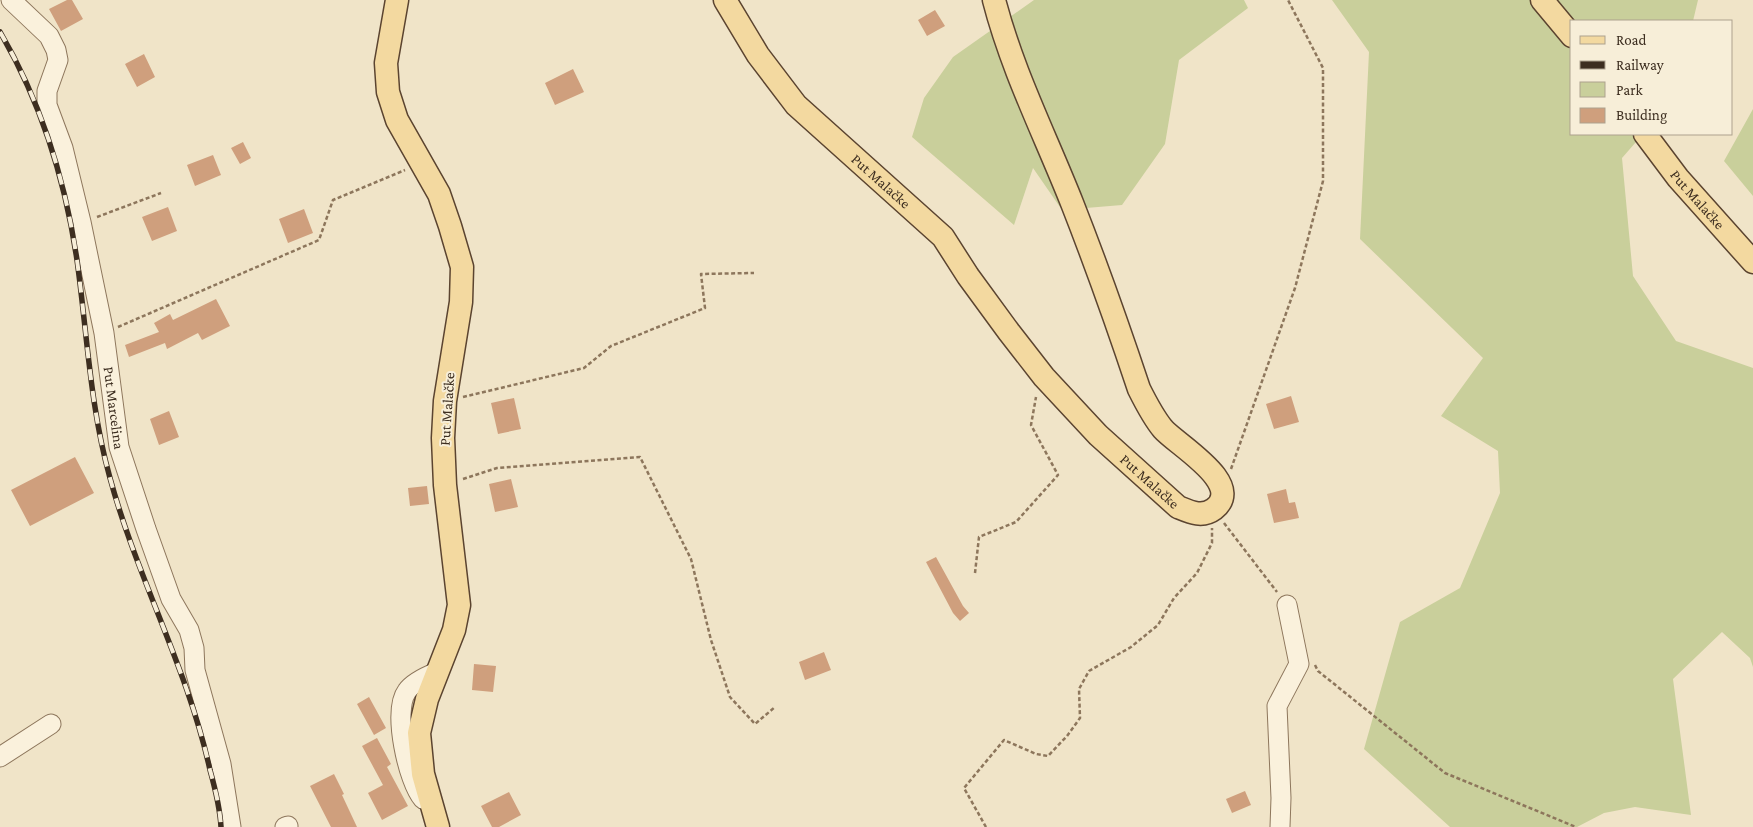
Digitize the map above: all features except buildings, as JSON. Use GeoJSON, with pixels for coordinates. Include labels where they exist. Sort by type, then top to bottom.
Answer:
{"type":"FeatureCollection","features":[{"type":"Feature","properties":{"kind":"main road","name":"Put Malačke"},"geometry":{"type":"LineString","coordinates":[[397,0],[386,63],[388,92],[397,120],[439,194],[462,267],[461,302],[445,401],[443,438],[445,485],[459,606],[454,630],[427,699],[419,733],[423,774],[435,819]]}},
{"type":"Feature","properties":{"kind":"main road","name":"Put Malačke"},"geometry":{"type":"LineString","coordinates":[[725,0],[758,55],[796,105],[850,156],[943,237],[1008,332],[1044,377],[1098,435],[1178,507],[1193,514],[1205,514],[1218,502]]}},
{"type":"Feature","properties":{"kind":"main road"},"geometry":{"type":"LineString","coordinates":[[994,0],[1003,34],[1026,96],[1072,203],[1139,389],[1149,409],[1164,429],[1213,472],[1220,484],[1218,502]]}},
{"type":"Feature","properties":{"kind":"main road"},"geometry":{"type":"LineString","coordinates":[[1542,0],[1570,34]]}},
{"type":"Feature","properties":{"kind":"main road","name":"Put Malačke"},"geometry":{"type":"LineString","coordinates":[[1646,135],[1678,178],[1753,262]]}},
{"type":"Feature","properties":{"kind":"street","name":"Put Marcelina"},"geometry":{"type":"LineString","coordinates":[[11,0],[49,36],[56,50],[58,60],[47,91],[47,105],[63,148],[81,222],[104,333],[118,447],[171,599],[189,630],[194,648],[195,670],[221,764],[231,827]]}},
{"type":"Feature","properties":{"kind":"street"},"geometry":{"type":"LineString","coordinates":[[1280,827],[1281,798],[1277,706],[1299,664],[1287,606]]}},
{"type":"Feature","properties":{"kind":"street"},"geometry":{"type":"LineString","coordinates":[[0,757],[51,724]]}},
{"type":"Feature","properties":{"kind":"path"},"geometry":{"type":"LineString","coordinates":[[986,827],[964,788],[1004,740],[1036,754],[1048,756],[1067,736],[1080,718],[1079,689],[1089,671],[1131,647],[1158,625],[1174,598],[1197,573],[1212,543],[1218,502],[1295,288],[1323,181],[1323,68],[1288,0]]}},
{"type":"Feature","properties":{"kind":"path"},"geometry":{"type":"LineString","coordinates":[[104,333],[319,240],[332,200],[420,163]]}},
{"type":"Feature","properties":{"kind":"path"},"geometry":{"type":"LineString","coordinates":[[81,222],[161,193]]}},
{"type":"Feature","properties":{"kind":"path"},"geometry":{"type":"LineString","coordinates":[[445,401],[584,368],[611,346],[705,308],[701,274],[754,273]]}},
{"type":"Feature","properties":{"kind":"path"},"geometry":{"type":"LineString","coordinates":[[975,573],[979,537],[1016,522],[1058,475],[1031,425],[1036,395],[1044,377]]}},
{"type":"Feature","properties":{"kind":"path"},"geometry":{"type":"LineString","coordinates":[[445,485],[496,468],[640,457],[691,559],[711,640],[730,697],[754,724],[775,707]]}},
{"type":"Feature","properties":{"kind":"path"},"geometry":{"type":"LineString","coordinates":[[1218,502],[1287,606]]}},
{"type":"Feature","properties":{"kind":"path"},"geometry":{"type":"LineString","coordinates":[[1314,663],[1318,671],[1445,773],[1576,827]]}},
{"type":"Feature","properties":{"kind":"green space"},"geometry":{"type":"Polygon","coordinates":[[[1034,0],[1244,0],[1248,8],[1179,60],[1165,144],[1122,205],[1062,210],[1033,168],[1014,225],[912,137],[924,98],[953,57],[1034,0]]]}},
{"type":"Feature","properties":{"kind":"green space"},"geometry":{"type":"Polygon","coordinates":[[[1332,0],[1698,0],[1693,20],[1570,20],[1570,135],[1642,135],[1622,158],[1633,276],[1676,341],[1753,368],[1753,667],[1750,658],[1722,632],[1673,679],[1691,815],[1635,807],[1604,813],[1577,827],[1450,827],[1364,749],[1400,622],[1460,588],[1500,493],[1498,451],[1441,416],[1483,358],[1360,239],[1369,52],[1332,0]]]}},
{"type":"Feature","properties":{"kind":"green space"},"geometry":{"type":"Polygon","coordinates":[[[1753,109],[1753,196],[1724,161],[1753,109]]]}},
{"type":"Feature","properties":{"kind":"railway"},"geometry":{"type":"LineString","coordinates":[[0,32],[28,86],[58,171],[66,200],[77,260],[93,397],[103,451],[121,515],[189,696],[217,798],[221,827]]}}]}
